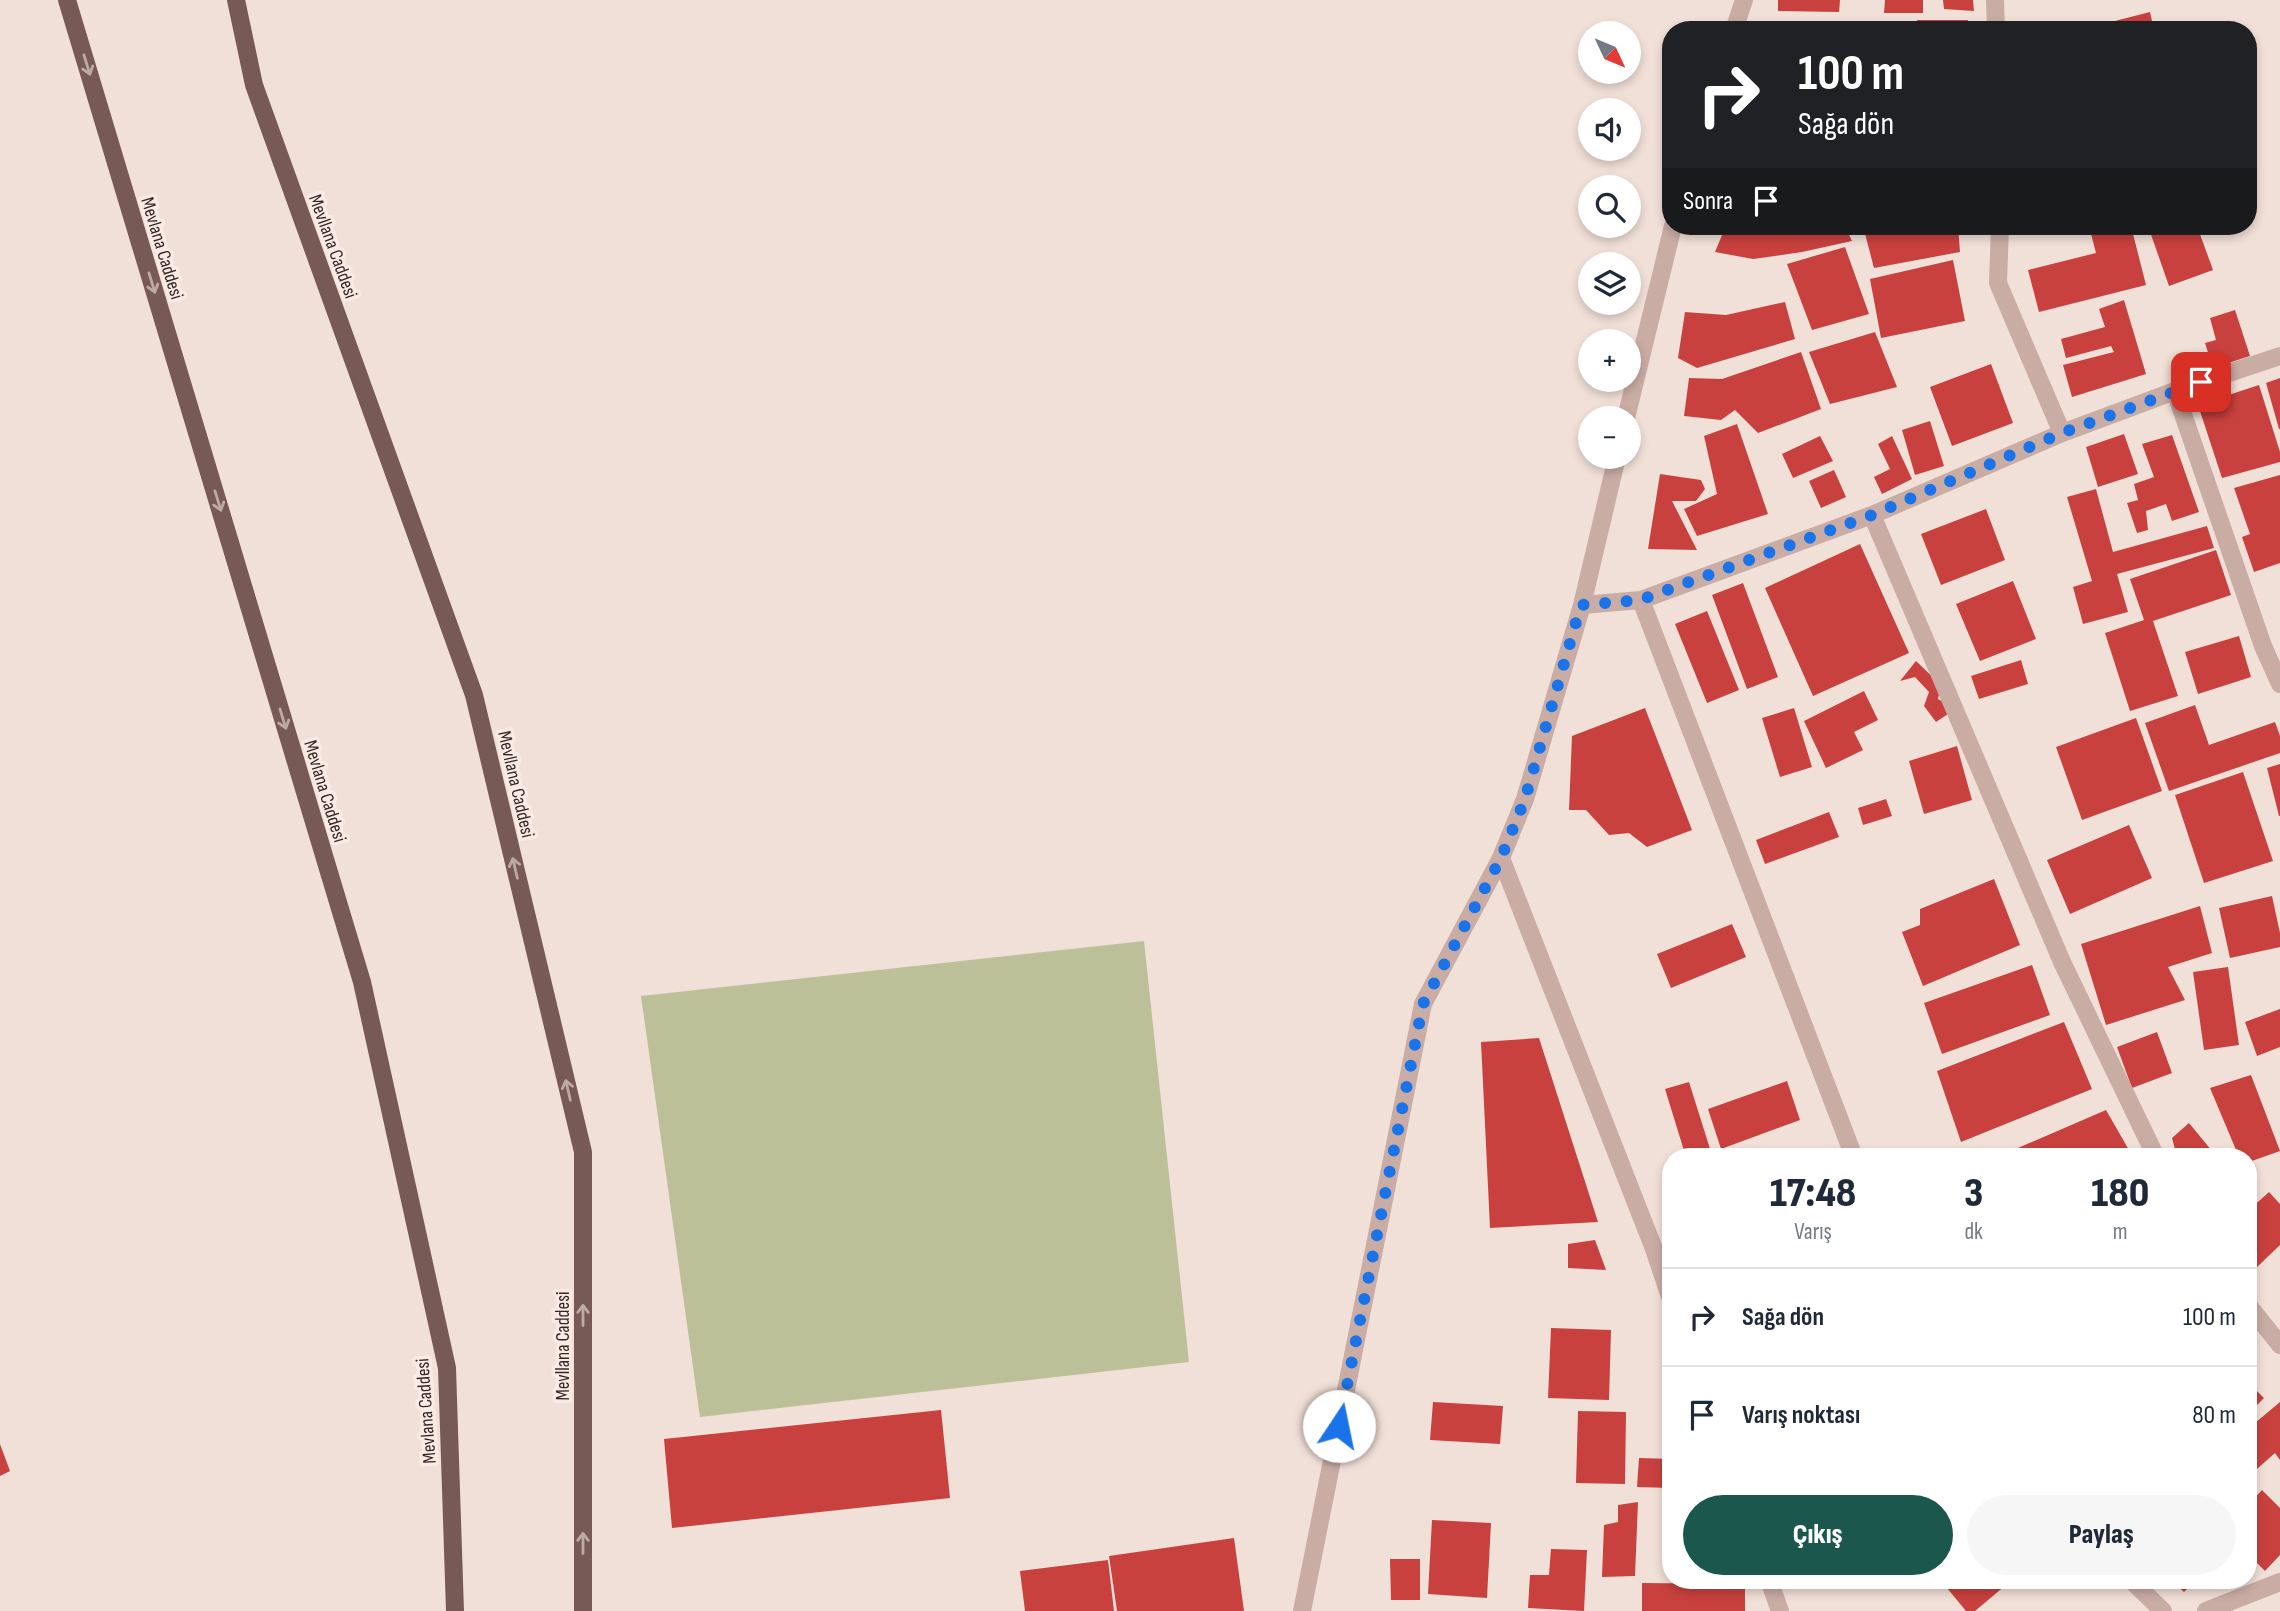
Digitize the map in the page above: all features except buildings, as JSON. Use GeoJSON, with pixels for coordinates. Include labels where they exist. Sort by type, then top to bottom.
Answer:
{"type":"FeatureCollection","features":[{"type":"Feature","properties":{"kind":"main road","name":"Mevlana Caddesi"},"geometry":{"type":"LineString","coordinates":[[67,0],[362,982],[447,1368],[455,1611]]}},
{"type":"Feature","properties":{"kind":"main road","name":"Mevllana Caddesi"},"geometry":{"type":"LineString","coordinates":[[236,0],[254,85],[474,695],[583,1152],[583,1611]]}},
{"type":"Feature","properties":{"kind":"street"},"geometry":{"type":"LineString","coordinates":[[1737,21],[1744,0]]}},
{"type":"Feature","properties":{"kind":"street"},"geometry":{"type":"LineString","coordinates":[[1995,0],[1996,21]]}},
{"type":"Feature","properties":{"kind":"street"},"geometry":{"type":"LineString","coordinates":[[1629,406],[1671,235]]}},
{"type":"Feature","properties":{"kind":"street"},"geometry":{"type":"LineString","coordinates":[[2000,235],[1998,283],[2062,433]]}},
{"type":"Feature","properties":{"kind":"street"},"geometry":{"type":"LineString","coordinates":[[1581,605],[1640,600],[1872,515],[2062,433],[2280,356]]}},
{"type":"Feature","properties":{"kind":"street"},"geometry":{"type":"LineString","coordinates":[[2175,391],[2263,646],[2280,684]]}},
{"type":"Feature","properties":{"kind":"street"},"geometry":{"type":"LineString","coordinates":[[1302,1611],[1423,1004],[1501,858],[1525,799],[1581,605],[1614,469]]}},
{"type":"Feature","properties":{"kind":"street"},"geometry":{"type":"LineString","coordinates":[[1872,515],[2062,962],[2152,1148]]}},
{"type":"Feature","properties":{"kind":"street"},"geometry":{"type":"LineString","coordinates":[[1640,600],[1851,1148]]}},
{"type":"Feature","properties":{"kind":"street"},"geometry":{"type":"LineString","coordinates":[[1501,858],[1662,1273]]}},
{"type":"Feature","properties":{"kind":"street"},"geometry":{"type":"LineString","coordinates":[[2257,1316],[2280,1345]]}},
{"type":"Feature","properties":{"kind":"street"},"geometry":{"type":"LineString","coordinates":[[2206,1611],[2280,1582]]}},
{"type":"Feature","properties":{"kind":"street"},"geometry":{"type":"LineString","coordinates":[[1772,1589],[1780,1611]]}},
{"type":"Feature","properties":{"kind":"street"},"geometry":{"type":"LineString","coordinates":[[2140,1589],[2163,1611]]}},
{"type":"Feature","properties":{"kind":"green space"},"geometry":{"type":"Polygon","coordinates":[[[1144,941],[1189,1362],[700,1417],[641,996],[1144,941]]]}},
{"type":"Feature","properties":{"kind":"route"},"geometry":{"type":"LineString","coordinates":[[1339,1426],[1423,1004],[1501,858],[1525,799],[1581,605],[1640,600],[1872,515],[2062,433],[2201,382]]}}]}
